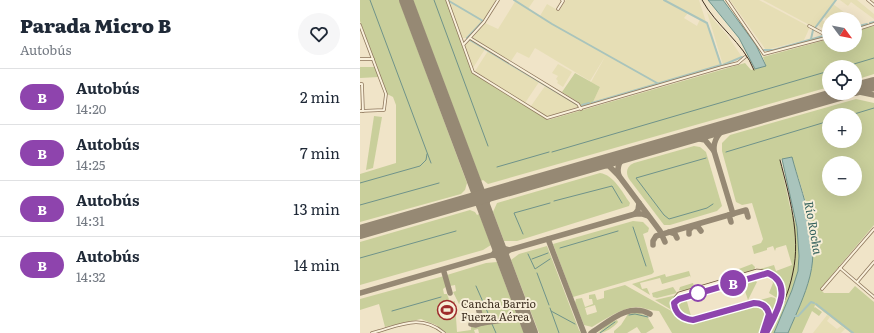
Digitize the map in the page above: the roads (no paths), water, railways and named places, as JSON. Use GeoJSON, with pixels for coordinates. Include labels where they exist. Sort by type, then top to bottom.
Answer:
{"type":"FeatureCollection","features":[{"type":"Feature","properties":{"kind":"street"},"geometry":{"type":"LineString","coordinates":[[447,0],[474,73],[545,118],[581,109],[738,63],[745,57]]}},
{"type":"Feature","properties":{"kind":"street"},"geometry":{"type":"LineString","coordinates":[[464,44],[484,22],[498,0]]}},
{"type":"Feature","properties":{"kind":"street"},"geometry":{"type":"LineString","coordinates":[[558,9],[563,1],[562,0]]}},
{"type":"Feature","properties":{"kind":"street"},"geometry":{"type":"LineString","coordinates":[[727,0],[764,54],[822,40]]}},
{"type":"Feature","properties":{"kind":"street"},"geometry":{"type":"LineString","coordinates":[[868,0],[874,5]]}},
{"type":"Feature","properties":{"kind":"street"},"geometry":{"type":"LineString","coordinates":[[862,28],[874,24]]}},
{"type":"Feature","properties":{"kind":"street"},"geometry":{"type":"LineString","coordinates":[[360,25],[386,94],[384,110],[362,111],[362,84],[360,84]]}},
{"type":"Feature","properties":{"kind":"street"},"geometry":{"type":"LineString","coordinates":[[809,26],[822,33]]}},
{"type":"Feature","properties":{"kind":"street"},"geometry":{"type":"LineString","coordinates":[[470,38],[578,104],[581,109]]}},
{"type":"Feature","properties":{"kind":"street"},"geometry":{"type":"LineString","coordinates":[[360,59],[373,59]]}},
{"type":"Feature","properties":{"kind":"street"},"geometry":{"type":"LineString","coordinates":[[822,289],[874,229]]}},
{"type":"Feature","properties":{"kind":"street"},"geometry":{"type":"LineString","coordinates":[[856,282],[874,262]]}},
{"type":"Feature","properties":{"kind":"street"},"geometry":{"type":"LineString","coordinates":[[840,268],[874,297]]}},
{"type":"Feature","properties":{"kind":"street"},"geometry":{"type":"LineString","coordinates":[[758,272],[766,273],[778,280],[782,292],[781,301],[765,333],[769,314],[765,306],[760,304],[754,303],[693,320],[678,314],[674,308],[674,301],[679,294],[758,272]]}},
{"type":"Feature","properties":{"kind":"street"},"geometry":{"type":"LineString","coordinates":[[372,333],[380,332],[406,323],[420,322],[430,324],[444,333]]}},
{"type":"Feature","properties":{"kind":"water"},"geometry":{"type":"Polygon","coordinates":[[[708,0],[723,0],[756,45],[766,66],[755,69],[739,38],[708,0]]]}},
{"type":"Feature","properties":{"kind":"water","name":"Río Rocha"},"geometry":{"type":"Polygon","coordinates":[[[792,157],[805,201],[813,246],[813,261],[806,291],[788,333],[774,333],[792,290],[798,271],[799,256],[797,227],[782,159],[792,157]]]}},
{"type":"Feature","properties":{"kind":"waterway"},"geometry":{"type":"LineString","coordinates":[[370,0],[431,163]]}},
{"type":"Feature","properties":{"kind":"waterway"},"geometry":{"type":"LineString","coordinates":[[434,0],[488,146]]}},
{"type":"Feature","properties":{"kind":"waterway"},"geometry":{"type":"LineString","coordinates":[[514,0],[552,24],[657,83]]}},
{"type":"Feature","properties":{"kind":"waterway"},"geometry":{"type":"LineString","coordinates":[[592,103],[721,65],[707,23],[664,0]]}},
{"type":"Feature","properties":{"kind":"waterway"},"geometry":{"type":"LineString","coordinates":[[815,28],[836,0]]}},
{"type":"Feature","properties":{"kind":"waterway"},"geometry":{"type":"LineString","coordinates":[[449,1],[483,21],[467,38]]}},
{"type":"Feature","properties":{"kind":"waterway"},"geometry":{"type":"LineString","coordinates":[[870,23],[874,22]]}},
{"type":"Feature","properties":{"kind":"waterway"},"geometry":{"type":"LineString","coordinates":[[862,25],[867,24]]}},
{"type":"Feature","properties":{"kind":"waterway"},"geometry":{"type":"LineString","coordinates":[[811,39],[813,30]]}},
{"type":"Feature","properties":{"kind":"waterway"},"geometry":{"type":"LineString","coordinates":[[764,50],[774,50],[822,36]]}},
{"type":"Feature","properties":{"kind":"waterway"},"geometry":{"type":"LineString","coordinates":[[470,40],[578,105]]}},
{"type":"Feature","properties":{"kind":"waterway"},"geometry":{"type":"LineString","coordinates":[[723,65],[742,57]]}},
{"type":"Feature","properties":{"kind":"waterway"},"geometry":{"type":"LineString","coordinates":[[862,62],[874,58]]}},
{"type":"Feature","properties":{"kind":"waterway"},"geometry":{"type":"LineString","coordinates":[[552,152],[822,73]]}},
{"type":"Feature","properties":{"kind":"waterway"},"geometry":{"type":"LineString","coordinates":[[582,105],[589,103]]}},
{"type":"Feature","properties":{"kind":"waterway"},"geometry":{"type":"LineString","coordinates":[[862,112],[874,108]]}},
{"type":"Feature","properties":{"kind":"waterway","name":"Río Rocha"},"geometry":{"type":"LineString","coordinates":[[726,152],[822,123]]}},
{"type":"Feature","properties":{"kind":"waterway"},"geometry":{"type":"LineString","coordinates":[[497,167],[549,152]]}},
{"type":"Feature","properties":{"kind":"waterway"},"geometry":{"type":"LineString","coordinates":[[360,183],[420,166],[426,160],[427,154]]}},
{"type":"Feature","properties":{"kind":"waterway"},"geometry":{"type":"LineString","coordinates":[[706,158],[636,178],[664,215],[669,219],[707,208],[713,204]]}},
{"type":"Feature","properties":{"kind":"waterway"},"geometry":{"type":"LineString","coordinates":[[360,205],[439,183]]}},
{"type":"Feature","properties":{"kind":"waterway"},"geometry":{"type":"LineString","coordinates":[[554,201],[612,186],[622,203]]}},
{"type":"Feature","properties":{"kind":"waterway"},"geometry":{"type":"LineString","coordinates":[[523,234],[514,213],[550,203]]}},
{"type":"Feature","properties":{"kind":"waterway"},"geometry":{"type":"LineString","coordinates":[[633,227],[646,266]]}},
{"type":"Feature","properties":{"kind":"waterway"},"geometry":{"type":"LineString","coordinates":[[360,258],[456,231]]}},
{"type":"Feature","properties":{"kind":"waterway"},"geometry":{"type":"LineString","coordinates":[[560,248],[618,231]]}},
{"type":"Feature","properties":{"kind":"waterway"},"geometry":{"type":"LineString","coordinates":[[532,259],[548,253]]}},
{"type":"Feature","properties":{"kind":"waterway"},"geometry":{"type":"LineString","coordinates":[[528,254],[535,269],[550,259]]}},
{"type":"Feature","properties":{"kind":"waterway"},"geometry":{"type":"LineString","coordinates":[[537,273],[549,305]]}},
{"type":"Feature","properties":{"kind":"waterway"},"geometry":{"type":"LineString","coordinates":[[476,286],[491,320]]}},
{"type":"Feature","properties":{"kind":"waterway"},"geometry":{"type":"LineString","coordinates":[[392,311],[441,297]]}},
{"type":"Feature","properties":{"kind":"waterway"},"geometry":{"type":"LineString","coordinates":[[792,316],[798,316],[811,302],[814,303]]}},
{"type":"Feature","properties":{"kind":"waterway"},"geometry":{"type":"LineString","coordinates":[[816,304],[853,333]]}},
{"type":"Feature","properties":{"kind":"waterway"},"geometry":{"type":"LineString","coordinates":[[550,308],[559,333]]}},
{"type":"Feature","properties":{"kind":"waterway"},"geometry":{"type":"LineString","coordinates":[[551,311],[575,324]]}},
{"type":"Feature","properties":{"kind":"waterway"},"geometry":{"type":"LineString","coordinates":[[629,315],[635,314],[648,317]]}},
{"type":"Feature","properties":{"kind":"waterway"},"geometry":{"type":"LineString","coordinates":[[600,333],[615,322]]}},
{"type":"Feature","properties":{"kind":"waterway"},"geometry":{"type":"LineString","coordinates":[[492,324],[496,333]]}},
{"type":"Feature","properties":{"kind":"tram line"},"geometry":{"type":"LineString","coordinates":[[702,0],[714,18],[743,51],[754,70]]}},
{"type":"Feature","properties":{"kind":"tram line"},"geometry":{"type":"LineString","coordinates":[[770,333],[789,288],[793,272],[796,244],[793,216],[780,160]]}},
{"type":"Feature","properties":{"kind":"place","name":"Cancha Barrio Fuerza Aérea"},"geometry":{"type":"Point","coordinates":[447,310]}}]}
